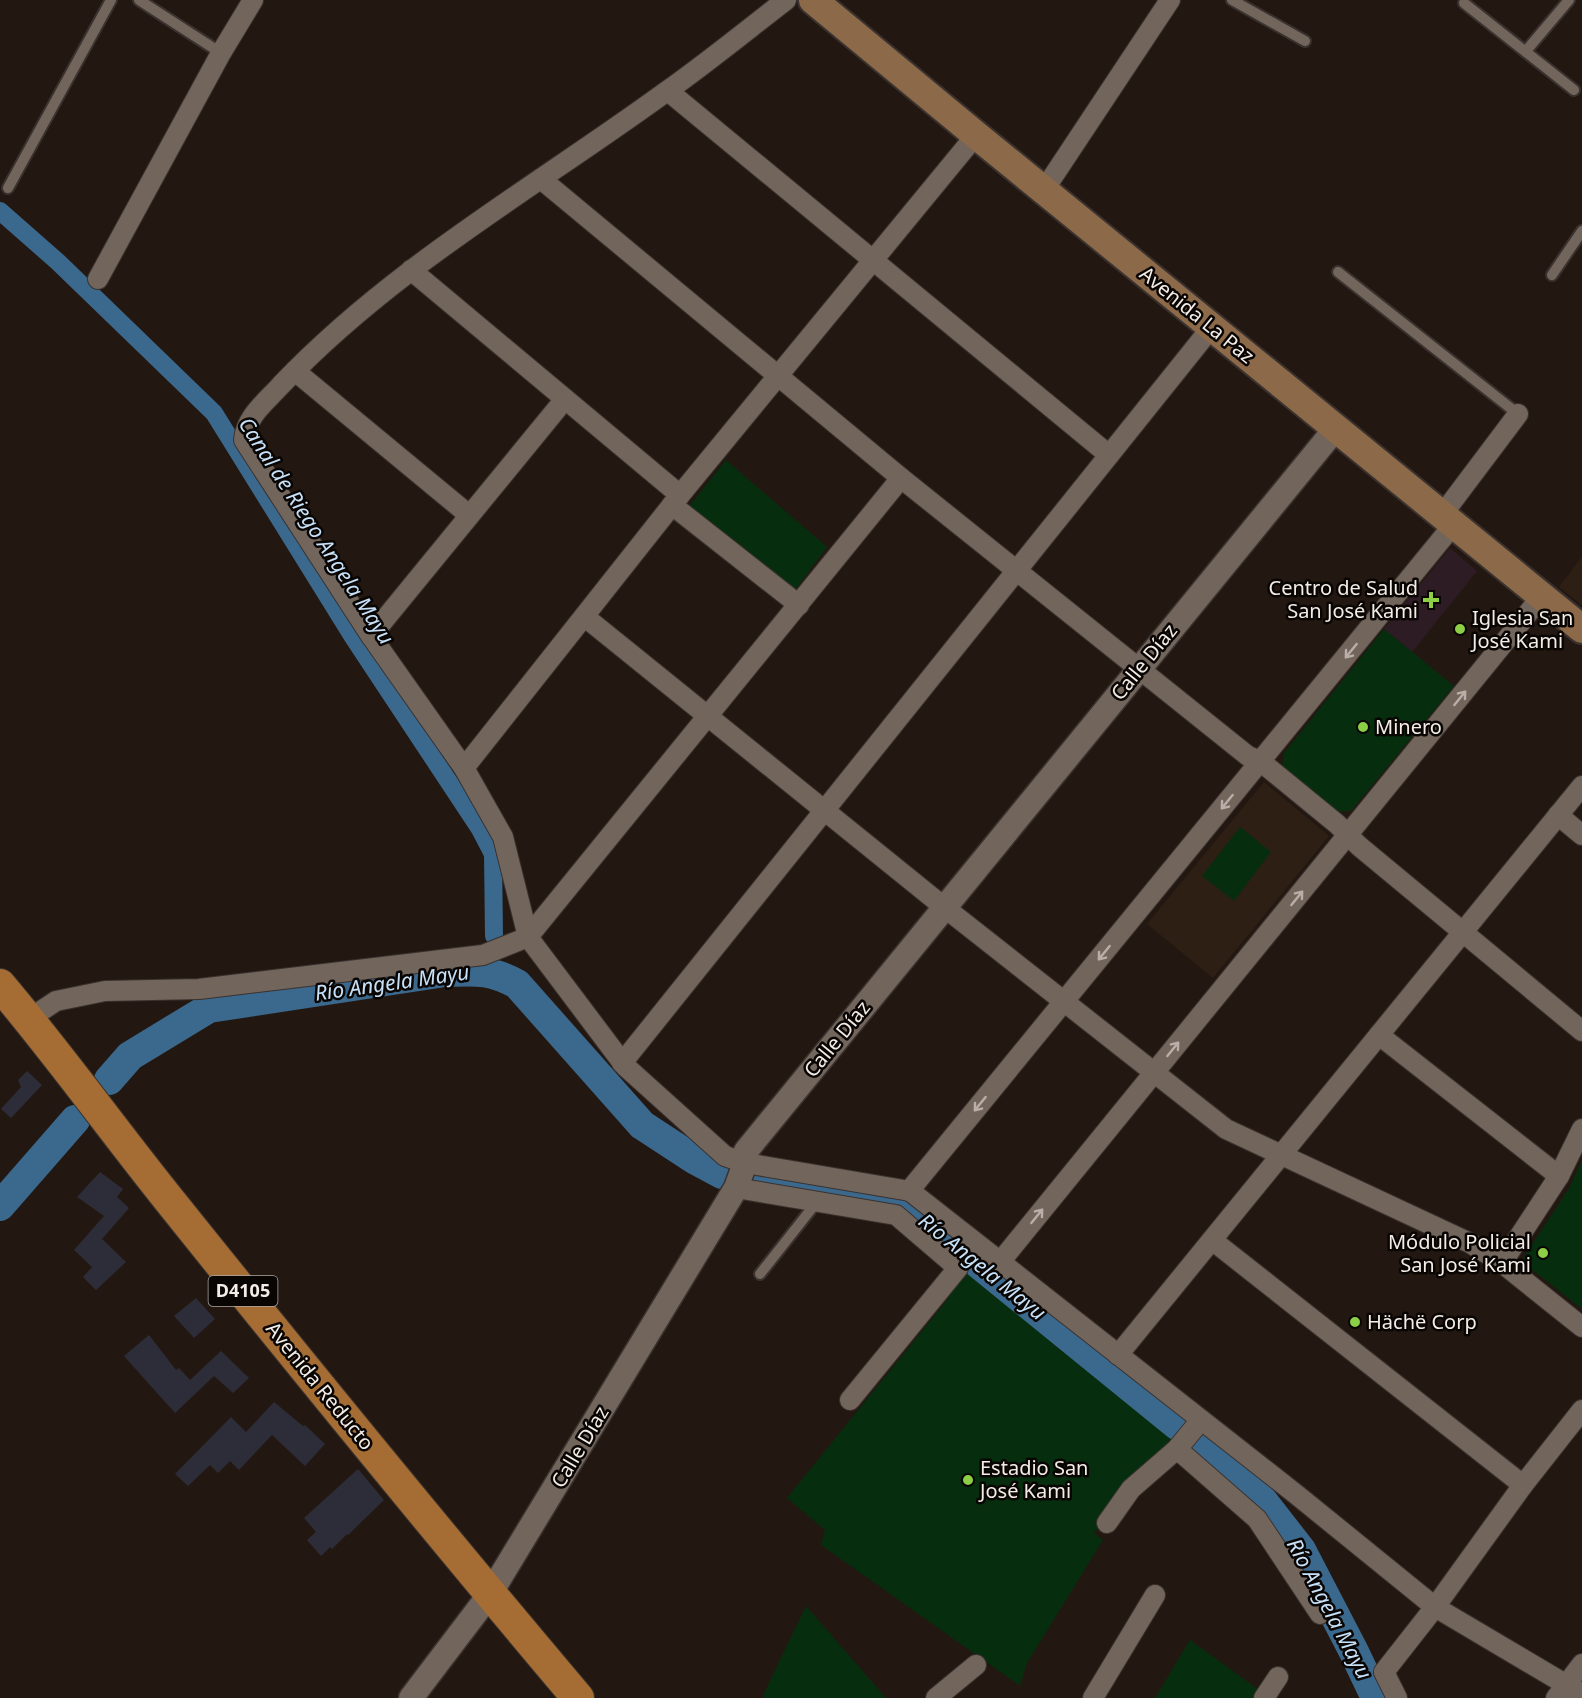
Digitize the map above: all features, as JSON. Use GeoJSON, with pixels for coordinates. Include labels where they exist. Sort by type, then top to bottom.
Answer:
{"type":"FeatureCollection","features":[{"type":"Feature","properties":{"kind":"main road","name":"Avenida La Paz"},"geometry":{"type":"LineString","coordinates":[[813,0],[1211,328],[1582,629]]}},
{"type":"Feature","properties":{"kind":"main road","name":"Avenida Reducto"},"geometry":{"type":"LineString","coordinates":[[0,985],[172,1204],[490,1594],[579,1698]]}},
{"type":"Feature","properties":{"kind":"street"},"geometry":{"type":"LineString","coordinates":[[98,279],[221,53],[253,0]]}},
{"type":"Feature","properties":{"kind":"street"},"geometry":{"type":"LineString","coordinates":[[786,0],[668,91],[411,270],[352,318],[295,371],[250,419],[245,429],[244,440],[371,636],[464,768],[503,837],[528,937],[622,1063],[725,1156],[745,1163],[909,1191],[1435,1607],[1568,1692],[1582,1664]]}},
{"type":"Feature","properties":{"kind":"street"},"geometry":{"type":"LineString","coordinates":[[1044,190],[1170,0]]}},
{"type":"Feature","properties":{"kind":"street"},"geometry":{"type":"LineString","coordinates":[[668,91],[1109,455]]}},
{"type":"Feature","properties":{"kind":"street"},"geometry":{"type":"LineString","coordinates":[[464,768],[676,500],[779,378],[976,135]]}},
{"type":"Feature","properties":{"kind":"street"},"geometry":{"type":"LineString","coordinates":[[541,179],[901,478],[1248,756],[1260,761],[1582,1031]]}},
{"type":"Feature","properties":{"kind":"street"},"geometry":{"type":"LineString","coordinates":[[411,270],[565,399],[676,500],[799,605]]}},
{"type":"Feature","properties":{"kind":"street"},"geometry":{"type":"LineString","coordinates":[[622,1063],[1211,328]]}},
{"type":"Feature","properties":{"kind":"street"},"geometry":{"type":"LineString","coordinates":[[295,371],[469,515]]}},
{"type":"Feature","properties":{"kind":"street"},"geometry":{"type":"LineString","coordinates":[[371,636],[565,399]]}},
{"type":"Feature","properties":{"kind":"street"},"geometry":{"type":"LineString","coordinates":[[909,1191],[1260,761],[1448,520],[1518,414]]}},
{"type":"Feature","properties":{"kind":"street","name":"Calle Díaz"},"geometry":{"type":"LineString","coordinates":[[411,1698],[490,1594],[736,1188],[745,1163],[746,1150],[1336,428]]}},
{"type":"Feature","properties":{"kind":"street"},"geometry":{"type":"LineString","coordinates":[[28,1019],[56,1001],[105,992],[199,989],[483,955],[528,937],[901,478]]}},
{"type":"Feature","properties":{"kind":"street"},"geometry":{"type":"LineString","coordinates":[[1000,1262],[1542,596]]}},
{"type":"Feature","properties":{"kind":"street"},"geometry":{"type":"LineString","coordinates":[[585,617],[944,907],[1226,1130],[1470,1243],[1502,1263],[1582,1327]]}},
{"type":"Feature","properties":{"kind":"street"},"geometry":{"type":"LineString","coordinates":[[1118,1355],[1582,786]]}},
{"type":"Feature","properties":{"kind":"street"},"geometry":{"type":"LineString","coordinates":[[1558,815],[1582,835]]}},
{"type":"Feature","properties":{"kind":"street"},"geometry":{"type":"LineString","coordinates":[[1379,1035],[1559,1176]]}},
{"type":"Feature","properties":{"kind":"street"},"geometry":{"type":"LineString","coordinates":[[1502,1263],[1559,1176],[1582,1129]]}},
{"type":"Feature","properties":{"kind":"street"},"geometry":{"type":"LineString","coordinates":[[736,1188],[896,1215],[958,1268],[850,1400]]}},
{"type":"Feature","properties":{"kind":"street"},"geometry":{"type":"LineString","coordinates":[[1212,1240],[1523,1485]]}},
{"type":"Feature","properties":{"kind":"street"},"geometry":{"type":"LineString","coordinates":[[1397,1698],[1384,1672],[1435,1607],[1523,1485],[1582,1410]]}},
{"type":"Feature","properties":{"kind":"street"},"geometry":{"type":"LineString","coordinates":[[1107,1523],[1131,1489],[1178,1449],[1201,1420]]}},
{"type":"Feature","properties":{"kind":"street"},"geometry":{"type":"LineString","coordinates":[[1178,1449],[1257,1519],[1320,1614]]}},
{"type":"Feature","properties":{"kind":"street"},"geometry":{"type":"LineString","coordinates":[[1093,1698],[1155,1595]]}},
{"type":"Feature","properties":{"kind":"street"},"geometry":{"type":"LineString","coordinates":[[936,1698],[976,1665]]}},
{"type":"Feature","properties":{"kind":"street"},"geometry":{"type":"LineString","coordinates":[[1264,1698],[1278,1677]]}},
{"type":"Feature","properties":{"kind":"lane"},"geometry":{"type":"LineString","coordinates":[[8,188],[111,0]]}},
{"type":"Feature","properties":{"kind":"lane"},"geometry":{"type":"LineString","coordinates":[[139,0],[221,53]]}},
{"type":"Feature","properties":{"kind":"lane"},"geometry":{"type":"LineString","coordinates":[[1232,0],[1305,41]]}},
{"type":"Feature","properties":{"kind":"lane"},"geometry":{"type":"LineString","coordinates":[[1526,51],[1569,0]]}},
{"type":"Feature","properties":{"kind":"lane"},"geometry":{"type":"LineString","coordinates":[[1464,3],[1574,90]]}},
{"type":"Feature","properties":{"kind":"lane"},"geometry":{"type":"LineString","coordinates":[[1552,275],[1582,231]]}},
{"type":"Feature","properties":{"kind":"lane"},"geometry":{"type":"LineString","coordinates":[[1338,272],[1518,414]]}},
{"type":"Feature","properties":{"kind":"lane"},"geometry":{"type":"LineString","coordinates":[[760,1274],[816,1203]]}},
{"type":"Feature","properties":{"kind":"shaded area","name":"Centro de Salud San José Kami"},"geometry":{"type":"Polygon","coordinates":[[[1450,548],[1477,571],[1412,652],[1384,629],[1450,548]]]}},
{"type":"Feature","properties":{"kind":"shaded area"},"geometry":{"type":"Polygon","coordinates":[[[1582,557],[1582,605],[1559,587],[1582,557]]]}},
{"type":"Feature","properties":{"kind":"shaded area"},"geometry":{"type":"Polygon","coordinates":[[[1264,782],[1329,836],[1213,978],[1147,924],[1264,782]]]}},
{"type":"Feature","properties":{"kind":"green space"},"geometry":{"type":"Polygon","coordinates":[[[726,460],[827,547],[793,593],[689,506],[726,460]]]}},
{"type":"Feature","properties":{"kind":"green space"},"geometry":{"type":"Polygon","coordinates":[[[1384,629],[1454,686],[1351,811],[1335,812],[1282,768],[1284,753],[1384,629]]]}},
{"type":"Feature","properties":{"kind":"green space"},"geometry":{"type":"Polygon","coordinates":[[[1240,827],[1271,852],[1234,901],[1202,876],[1240,827]]]}},
{"type":"Feature","properties":{"kind":"green space"},"geometry":{"type":"Polygon","coordinates":[[[1582,1160],[1582,1309],[1521,1261],[1569,1188],[1582,1160]]]}},
{"type":"Feature","properties":{"kind":"green space","name":"Estadio San José Kami"},"geometry":{"type":"Polygon","coordinates":[[[963,1239],[1191,1422],[1174,1444],[1148,1463],[1094,1533],[1103,1540],[1027,1663],[1020,1686],[821,1545],[825,1530],[787,1498],[948,1299],[963,1267],[954,1252],[963,1239]]]}},
{"type":"Feature","properties":{"kind":"green space"},"geometry":{"type":"Polygon","coordinates":[[[806,1606],[886,1698],[763,1698],[806,1606]]]}},
{"type":"Feature","properties":{"kind":"green space"},"geometry":{"type":"Polygon","coordinates":[[[1190,1640],[1259,1690],[1254,1698],[1155,1698],[1190,1640]]]}},
{"type":"Feature","properties":{"kind":"building"},"geometry":{"type":"Polygon","coordinates":[[[27,1071],[42,1085],[11,1118],[1,1109],[21,1087],[18,1080],[27,1071]]]}},
{"type":"Feature","properties":{"kind":"building"},"geometry":{"type":"Polygon","coordinates":[[[100,1172],[123,1189],[117,1197],[129,1208],[102,1239],[126,1262],[96,1290],[83,1277],[92,1267],[74,1250],[104,1216],[77,1197],[100,1172]]]}},
{"type":"Feature","properties":{"kind":"building"},"geometry":{"type":"Polygon","coordinates":[[[196,1298],[215,1319],[194,1338],[174,1316],[196,1298]]]}},
{"type":"Feature","properties":{"kind":"building"},"geometry":{"type":"Polygon","coordinates":[[[149,1335],[176,1370],[179,1368],[190,1380],[221,1351],[249,1378],[233,1393],[214,1376],[175,1413],[124,1356],[149,1335]]]}},
{"type":"Feature","properties":{"kind":"building"},"geometry":{"type":"Polygon","coordinates":[[[274,1402],[303,1426],[305,1425],[325,1444],[305,1466],[272,1435],[239,1470],[230,1461],[218,1473],[210,1465],[188,1486],[175,1474],[231,1417],[246,1432],[274,1402]]]}},
{"type":"Feature","properties":{"kind":"building"},"geometry":{"type":"Polygon","coordinates":[[[358,1469],[384,1500],[348,1535],[321,1556],[307,1540],[316,1532],[304,1518],[358,1469]]]}},
{"type":"Feature","properties":{"kind":"waterway","name":"Canal de Riego Angela Mayu"},"geometry":{"type":"LineString","coordinates":[[0,211],[58,262],[214,413],[353,637],[480,829],[493,854],[494,936]]}},
{"type":"Feature","properties":{"kind":"waterway","name":"Río Angela Mayu"},"geometry":{"type":"LineString","coordinates":[[109,1080],[130,1056],[209,1008],[445,972],[482,972],[517,984],[642,1125],[694,1159],[728,1175]]}},
{"type":"Feature","properties":{"kind":"waterway","name":"Río Angela Mayu"},"geometry":{"type":"LineString","coordinates":[[0,1206],[75,1120]]}},
{"type":"Feature","properties":{"kind":"waterway","name":"Río Angela Mayu"},"geometry":{"type":"LineString","coordinates":[[756,1180],[905,1204],[1177,1425]]}},
{"type":"Feature","properties":{"kind":"waterway","name":"Río Angela Mayu"},"geometry":{"type":"LineString","coordinates":[[1202,1448],[1255,1491],[1301,1550],[1376,1698]]}},
{"type":"Feature","properties":{"kind":"place","name":"Centro de Salud San José Kami"},"geometry":{"type":"Point","coordinates":[1431,600]}},
{"type":"Feature","properties":{"kind":"place","name":"Iglesia San José Kami"},"geometry":{"type":"Point","coordinates":[1460,629]}},
{"type":"Feature","properties":{"kind":"place","name":"Minero"},"geometry":{"type":"Point","coordinates":[1363,727]}},
{"type":"Feature","properties":{"kind":"place","name":"Módulo Policial San José Kami"},"geometry":{"type":"Point","coordinates":[1543,1253]}},
{"type":"Feature","properties":{"kind":"place","name":"Hächë Corp"},"geometry":{"type":"Point","coordinates":[1355,1322]}},
{"type":"Feature","properties":{"kind":"place","name":"Estadio San José Kami"},"geometry":{"type":"Point","coordinates":[968,1480]}}]}
